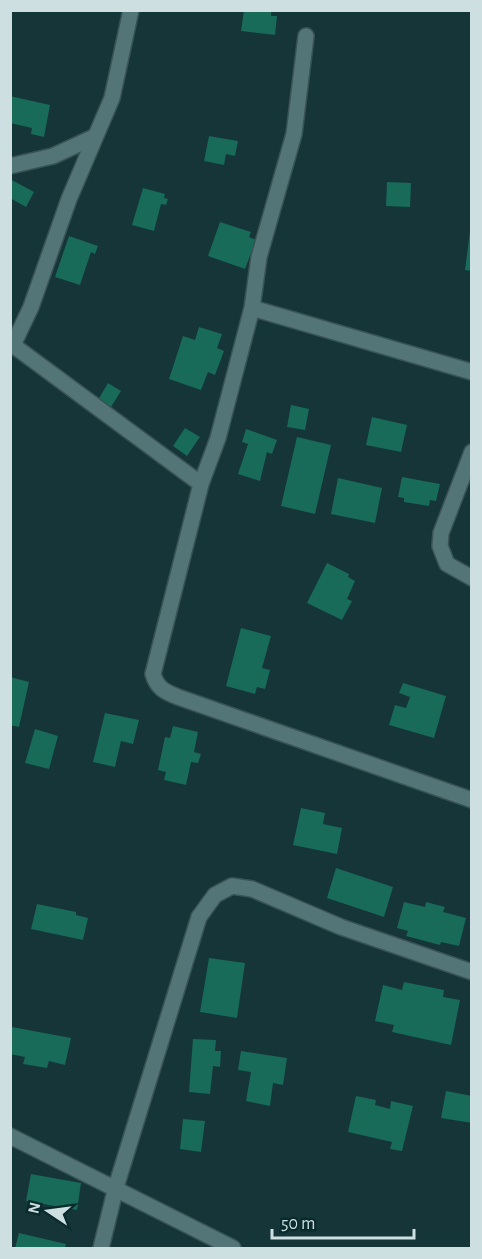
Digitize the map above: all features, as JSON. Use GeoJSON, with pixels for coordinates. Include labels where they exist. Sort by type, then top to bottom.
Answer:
{"type":"FeatureCollection","features":[{"type":"Feature","properties":{"kind":"street"},"geometry":{"type":"LineString","coordinates":[[131,10],[112,98],[69,199],[31,307],[12,344],[201,484]]}},
{"type":"Feature","properties":{"kind":"street"},"geometry":{"type":"LineString","coordinates":[[306,36],[294,134],[267,236],[259,257],[252,308],[218,438],[201,484],[153,674],[156,683],[165,692],[471,800]]}},
{"type":"Feature","properties":{"kind":"street"},"geometry":{"type":"LineString","coordinates":[[10,166],[53,156],[94,137]]}},
{"type":"Feature","properties":{"kind":"street"},"geometry":{"type":"LineString","coordinates":[[252,308],[471,372]]}},
{"type":"Feature","properties":{"kind":"street"},"geometry":{"type":"LineString","coordinates":[[471,452],[441,533],[440,546],[447,564],[471,578]]}},
{"type":"Feature","properties":{"kind":"street"},"geometry":{"type":"LineString","coordinates":[[101,1248],[116,1187],[199,917],[215,895],[231,886],[252,889],[341,927],[471,972]]}},
{"type":"Feature","properties":{"kind":"street"},"geometry":{"type":"LineString","coordinates":[[10,1136],[116,1187],[233,1248]]}},
{"type":"Feature","properties":{"kind":"building"},"geometry":{"type":"Polygon","coordinates":[[[244,10],[271,10],[271,16],[277,16],[275,35],[241,31],[244,10]]]}},
{"type":"Feature","properties":{"kind":"building"},"geometry":{"type":"Polygon","coordinates":[[[10,96],[50,105],[44,137],[31,134],[32,128],[10,123],[10,96]]]}},
{"type":"Feature","properties":{"kind":"building"},"geometry":{"type":"Polygon","coordinates":[[[209,136],[238,141],[235,156],[226,154],[224,165],[204,161],[209,136]]]}},
{"type":"Feature","properties":{"kind":"building"},"geometry":{"type":"Polygon","coordinates":[[[10,179],[34,192],[26,207],[10,198],[10,179]]]}},
{"type":"Feature","properties":{"kind":"building"},"geometry":{"type":"Polygon","coordinates":[[[387,182],[411,183],[410,207],[386,206],[387,182]]]}},
{"type":"Feature","properties":{"kind":"building"},"geometry":{"type":"Polygon","coordinates":[[[143,188],[165,194],[164,198],[168,199],[166,205],[161,204],[154,231],[132,225],[143,188]]]}},
{"type":"Feature","properties":{"kind":"building"},"geometry":{"type":"Polygon","coordinates":[[[220,222],[251,232],[249,237],[256,240],[245,269],[208,256],[220,222]]]}},
{"type":"Feature","properties":{"kind":"building"},"geometry":{"type":"Polygon","coordinates":[[[470,231],[472,231],[472,271],[465,270],[470,231]]]}},
{"type":"Feature","properties":{"kind":"building"},"geometry":{"type":"Polygon","coordinates":[[[69,236],[98,246],[95,254],[91,252],[80,285],[55,277],[69,236]]]}},
{"type":"Feature","properties":{"kind":"building"},"geometry":{"type":"Polygon","coordinates":[[[199,327],[222,334],[217,348],[224,351],[215,375],[208,372],[201,390],[169,379],[183,336],[195,340],[199,327]]]}},
{"type":"Feature","properties":{"kind":"building"},"geometry":{"type":"Polygon","coordinates":[[[108,383],[121,391],[111,407],[98,400],[108,383]]]}},
{"type":"Feature","properties":{"kind":"building"},"geometry":{"type":"Polygon","coordinates":[[[291,405],[309,409],[305,430],[287,427],[291,405]]]}},
{"type":"Feature","properties":{"kind":"building"},"geometry":{"type":"Polygon","coordinates":[[[372,417],[407,425],[401,452],[366,445],[372,417]]]}},
{"type":"Feature","properties":{"kind":"building"},"geometry":{"type":"Polygon","coordinates":[[[185,428],[200,437],[187,456],[173,446],[185,428]]]}},
{"type":"Feature","properties":{"kind":"building"},"geometry":{"type":"Polygon","coordinates":[[[246,429],[277,440],[272,454],[267,452],[260,481],[238,474],[248,444],[242,442],[246,429]]]}},
{"type":"Feature","properties":{"kind":"building"},"geometry":{"type":"Polygon","coordinates":[[[297,437],[331,445],[315,514],[281,506],[297,437]]]}},
{"type":"Feature","properties":{"kind":"building"},"geometry":{"type":"Polygon","coordinates":[[[402,477],[440,484],[436,501],[430,500],[429,506],[404,502],[404,498],[398,497],[402,477]]]}},
{"type":"Feature","properties":{"kind":"building"},"geometry":{"type":"Polygon","coordinates":[[[338,478],[382,488],[375,523],[331,514],[338,478]]]}},
{"type":"Feature","properties":{"kind":"building"},"geometry":{"type":"Polygon","coordinates":[[[327,563],[349,574],[348,577],[355,581],[347,599],[352,601],[342,620],[307,603],[327,563]]]}},
{"type":"Feature","properties":{"kind":"building"},"geometry":{"type":"Polygon","coordinates":[[[241,628],[271,636],[262,668],[270,670],[265,689],[257,687],[255,694],[226,686],[241,628]]]}},
{"type":"Feature","properties":{"kind":"building"},"geometry":{"type":"Polygon","coordinates":[[[10,677],[29,682],[19,727],[10,725],[10,677]]]}},
{"type":"Feature","properties":{"kind":"building"},"geometry":{"type":"Polygon","coordinates":[[[403,683],[446,696],[434,738],[389,725],[395,705],[406,708],[410,697],[399,693],[403,683]]]}},
{"type":"Feature","properties":{"kind":"building"},"geometry":{"type":"Polygon","coordinates":[[[105,713],[139,720],[133,744],[121,741],[115,767],[93,762],[105,713]]]}},
{"type":"Feature","properties":{"kind":"building"},"geometry":{"type":"Polygon","coordinates":[[[173,726],[198,732],[194,752],[201,754],[198,763],[191,762],[186,785],[164,780],[166,772],[158,770],[165,737],[170,738],[173,726]]]}},
{"type":"Feature","properties":{"kind":"building"},"geometry":{"type":"Polygon","coordinates":[[[35,729],[58,736],[49,769],[25,763],[35,729]]]}},
{"type":"Feature","properties":{"kind":"building"},"geometry":{"type":"Polygon","coordinates":[[[301,808],[325,813],[323,824],[342,828],[337,854],[293,845],[301,808]]]}},
{"type":"Feature","properties":{"kind":"building"},"geometry":{"type":"Polygon","coordinates":[[[336,868],[393,887],[384,917],[327,898],[336,868]]]}},
{"type":"Feature","properties":{"kind":"building"},"geometry":{"type":"Polygon","coordinates":[[[404,902],[425,907],[426,902],[445,907],[443,912],[466,918],[459,946],[441,942],[440,945],[406,936],[408,931],[397,928],[404,902]]]}},
{"type":"Feature","properties":{"kind":"building"},"geometry":{"type":"Polygon","coordinates":[[[37,904],[76,912],[76,915],[88,918],[83,940],[31,929],[37,904]]]}},
{"type":"Feature","properties":{"kind":"building"},"geometry":{"type":"Polygon","coordinates":[[[209,958],[245,963],[237,1018],[200,1012],[209,958]]]}},
{"type":"Feature","properties":{"kind":"building"},"geometry":{"type":"Polygon","coordinates":[[[404,982],[444,990],[443,997],[460,1000],[451,1045],[392,1032],[394,1025],[375,1021],[383,985],[402,990],[404,982]]]}},
{"type":"Feature","properties":{"kind":"building"},"geometry":{"type":"Polygon","coordinates":[[[12,1027],[71,1038],[65,1065],[49,1061],[47,1068],[23,1064],[25,1057],[10,1054],[12,1027]]]}},
{"type":"Feature","properties":{"kind":"building"},"geometry":{"type":"Polygon","coordinates":[[[193,1039],[216,1040],[215,1051],[221,1051],[220,1067],[213,1066],[210,1094],[189,1092],[193,1039]]]}},
{"type":"Feature","properties":{"kind":"building"},"geometry":{"type":"Polygon","coordinates":[[[241,1051],[287,1058],[283,1085],[273,1083],[270,1106],[246,1101],[251,1072],[238,1070],[241,1051]]]}},
{"type":"Feature","properties":{"kind":"building"},"geometry":{"type":"Polygon","coordinates":[[[446,1091],[472,1096],[472,1123],[441,1118],[446,1091]]]}},
{"type":"Feature","properties":{"kind":"building"},"geometry":{"type":"Polygon","coordinates":[[[356,1096],[376,1100],[375,1105],[390,1109],[391,1101],[413,1106],[402,1151],[390,1149],[392,1142],[348,1132],[356,1096]]]}},
{"type":"Feature","properties":{"kind":"building"},"geometry":{"type":"Polygon","coordinates":[[[183,1119],[205,1121],[201,1152],[180,1149],[183,1119]]]}},
{"type":"Feature","properties":{"kind":"building"},"geometry":{"type":"Polygon","coordinates":[[[31,1174],[81,1183],[77,1210],[26,1201],[31,1174]]]}},
{"type":"Feature","properties":{"kind":"building"},"geometry":{"type":"Polygon","coordinates":[[[19,1233],[66,1244],[65,1248],[15,1248],[19,1233]]]}}]}
